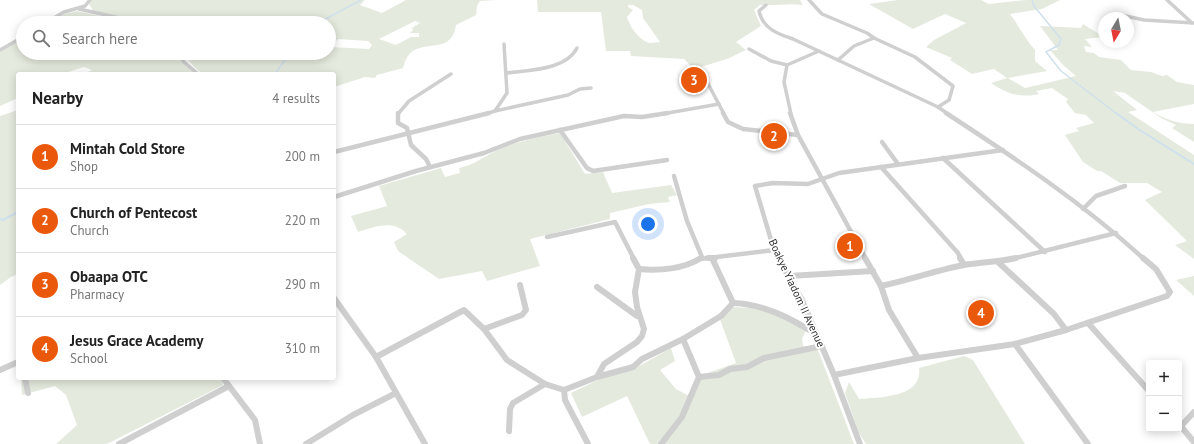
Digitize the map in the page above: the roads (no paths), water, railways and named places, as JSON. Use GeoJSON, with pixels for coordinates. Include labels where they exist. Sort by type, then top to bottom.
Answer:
{"type":"FeatureCollection","features":[{"type":"Feature","properties":{"kind":"street"},"geometry":{"type":"LineString","coordinates":[[57,16],[64,12],[87,5],[90,0]]}},
{"type":"Feature","properties":{"kind":"street"},"geometry":{"type":"LineString","coordinates":[[809,0],[822,14],[867,33],[874,38],[915,57],[954,86],[949,100],[938,107]]}},
{"type":"Feature","properties":{"kind":"street"},"geometry":{"type":"LineString","coordinates":[[1168,0],[1193,23]]}},
{"type":"Feature","properties":{"kind":"street"},"geometry":{"type":"LineString","coordinates":[[87,5],[89,11]]}},
{"type":"Feature","properties":{"kind":"street"},"geometry":{"type":"LineString","coordinates":[[766,5],[759,11],[760,16],[767,27],[775,33],[819,51],[938,107],[1003,150],[1116,233],[1156,269],[1170,292],[1167,296],[1088,323],[1015,344],[918,358],[834,375]]}},
{"type":"Feature","properties":{"kind":"street"},"geometry":{"type":"LineString","coordinates":[[79,8],[111,16]]}},
{"type":"Feature","properties":{"kind":"street"},"geometry":{"type":"LineString","coordinates":[[1134,18],[1144,20],[1193,23]]}},
{"type":"Feature","properties":{"kind":"street"},"geometry":{"type":"LineString","coordinates":[[838,60],[854,46],[874,38]]}},
{"type":"Feature","properties":{"kind":"street"},"geometry":{"type":"LineString","coordinates":[[0,50],[16,40]]}},
{"type":"Feature","properties":{"kind":"street"},"geometry":{"type":"LineString","coordinates":[[495,111],[507,92],[504,44]]}},
{"type":"Feature","properties":{"kind":"street"},"geometry":{"type":"LineString","coordinates":[[507,73],[559,63],[571,58],[576,53],[577,48]]}},
{"type":"Feature","properties":{"kind":"street"},"geometry":{"type":"LineString","coordinates":[[749,49],[771,61],[787,66],[819,51]]}},
{"type":"Feature","properties":{"kind":"street"},"geometry":{"type":"LineString","coordinates":[[183,60],[196,72]]}},
{"type":"Feature","properties":{"kind":"street"},"geometry":{"type":"LineString","coordinates":[[787,66],[784,82],[791,114],[798,135],[881,286],[889,310],[918,358]]}},
{"type":"Feature","properties":{"kind":"street"},"geometry":{"type":"LineString","coordinates":[[430,167],[426,159],[412,145],[409,133],[404,125],[397,122],[403,106],[420,94],[432,88],[444,77],[451,74]]}},
{"type":"Feature","properties":{"kind":"street"},"geometry":{"type":"LineString","coordinates":[[705,78],[728,122],[734,126],[748,130],[798,135]]}},
{"type":"Feature","properties":{"kind":"street"},"geometry":{"type":"LineString","coordinates":[[336,151],[495,111],[528,105],[568,95],[580,89],[591,88]]}},
{"type":"Feature","properties":{"kind":"street"},"geometry":{"type":"LineString","coordinates":[[336,196],[430,167],[484,153],[516,140],[624,116],[642,117],[719,104]]}},
{"type":"Feature","properties":{"kind":"street"},"geometry":{"type":"LineString","coordinates":[[560,130],[587,168],[593,171],[667,160]]}},
{"type":"Feature","properties":{"kind":"street"},"geometry":{"type":"LineString","coordinates":[[882,142],[898,164]]}},
{"type":"Feature","properties":{"kind":"street"},"geometry":{"type":"LineString","coordinates":[[824,180],[840,173],[1003,150]]}},
{"type":"Feature","properties":{"kind":"street"},"geometry":{"type":"LineString","coordinates":[[943,158],[1045,252]]}},
{"type":"Feature","properties":{"kind":"street"},"geometry":{"type":"LineString","coordinates":[[881,167],[958,253],[964,265]]}},
{"type":"Feature","properties":{"kind":"street"},"geometry":{"type":"LineString","coordinates":[[674,176],[687,221],[702,257]]}},
{"type":"Feature","properties":{"kind":"street","name":"Boakye Yiadom II Avenue"},"geometry":{"type":"LineString","coordinates":[[824,180],[804,184],[773,183],[755,186],[774,250],[802,300],[834,375],[860,444]]}},
{"type":"Feature","properties":{"kind":"street"},"geometry":{"type":"LineString","coordinates":[[1083,209],[1096,196],[1125,186]]}},
{"type":"Feature","properties":{"kind":"street"},"geometry":{"type":"LineString","coordinates":[[547,237],[616,222],[639,269],[635,280],[637,316],[644,328],[642,336],[604,364],[597,377]]}},
{"type":"Feature","properties":{"kind":"street"},"geometry":{"type":"LineString","coordinates":[[881,286],[911,280],[964,265],[998,262],[1045,252],[1116,233]]}},
{"type":"Feature","properties":{"kind":"street"},"geometry":{"type":"LineString","coordinates":[[639,269],[652,270],[680,266],[693,263],[702,257],[712,258],[774,250]]}},
{"type":"Feature","properties":{"kind":"street"},"geometry":{"type":"LineString","coordinates":[[712,258],[732,303]]}},
{"type":"Feature","properties":{"kind":"street"},"geometry":{"type":"LineString","coordinates":[[998,262],[1054,314],[1066,330]]}},
{"type":"Feature","properties":{"kind":"street"},"geometry":{"type":"LineString","coordinates":[[789,276],[873,272]]}},
{"type":"Feature","properties":{"kind":"street"},"geometry":{"type":"LineString","coordinates":[[484,329],[522,315],[526,310],[520,285]]}},
{"type":"Feature","properties":{"kind":"street"},"geometry":{"type":"LineString","coordinates":[[597,287],[625,310],[637,316]]}},
{"type":"Feature","properties":{"kind":"street"},"geometry":{"type":"LineString","coordinates":[[336,301],[376,357],[425,444]]}},
{"type":"Feature","properties":{"kind":"street"},"geometry":{"type":"LineString","coordinates":[[376,357],[464,310],[484,329],[507,360],[545,384],[564,390],[597,377],[633,367],[642,359],[683,339],[720,316],[732,303],[749,302],[767,308],[817,334]]}},
{"type":"Feature","properties":{"kind":"street"},"geometry":{"type":"LineString","coordinates":[[1088,323],[1146,388]]}},
{"type":"Feature","properties":{"kind":"street"},"geometry":{"type":"LineString","coordinates":[[661,444],[682,417],[699,377],[683,339]]}},
{"type":"Feature","properties":{"kind":"street"},"geometry":{"type":"LineString","coordinates":[[1015,344],[1088,444]]}},
{"type":"Feature","properties":{"kind":"street"},"geometry":{"type":"LineString","coordinates":[[699,377],[719,375],[730,369],[747,366],[764,358],[822,346]]}},
{"type":"Feature","properties":{"kind":"street"},"geometry":{"type":"LineString","coordinates":[[0,370],[16,363]]}},
{"type":"Feature","properties":{"kind":"street"},"geometry":{"type":"LineString","coordinates":[[25,380],[28,393]]}},
{"type":"Feature","properties":{"kind":"street"},"geometry":{"type":"LineString","coordinates":[[224,380],[256,420],[260,444]]}},
{"type":"Feature","properties":{"kind":"street"},"geometry":{"type":"LineString","coordinates":[[509,431],[510,409],[513,403],[545,384]]}},
{"type":"Feature","properties":{"kind":"street"},"geometry":{"type":"LineString","coordinates":[[119,444],[229,386]]}},
{"type":"Feature","properties":{"kind":"street"},"geometry":{"type":"LineString","coordinates":[[564,390],[565,400],[588,444]]}},
{"type":"Feature","properties":{"kind":"street"},"geometry":{"type":"LineString","coordinates":[[306,444],[396,393]]}},
{"type":"Feature","properties":{"kind":"street"},"geometry":{"type":"LineString","coordinates":[[1182,423],[1194,412]]}},
{"type":"Feature","properties":{"kind":"street"},"geometry":{"type":"LineString","coordinates":[[1182,427],[1194,442]]}},
{"type":"Feature","properties":{"kind":"waterway"},"geometry":{"type":"LineString","coordinates":[[331,16],[361,0]]}},
{"type":"Feature","properties":{"kind":"waterway"},"geometry":{"type":"LineString","coordinates":[[1032,0],[1034,6],[1061,39],[1059,45],[1046,52],[1061,71],[1117,114]]}},
{"type":"Feature","properties":{"kind":"waterway"},"geometry":{"type":"LineString","coordinates":[[276,72],[285,60]]}},
{"type":"Feature","properties":{"kind":"waterway"},"geometry":{"type":"LineString","coordinates":[[1116,113],[1138,129],[1194,164]]}},
{"type":"Feature","properties":{"kind":"waterway"},"geometry":{"type":"LineString","coordinates":[[0,219],[3,220],[16,213]]}},
{"type":"Feature","properties":{"kind":"place","name":"Obaapa OTC"},"geometry":{"type":"Point","coordinates":[694,80]}},
{"type":"Feature","properties":{"kind":"place","name":"Church of Pentecost"},"geometry":{"type":"Point","coordinates":[774,136]}},
{"type":"Feature","properties":{"kind":"place","name":"Mintah Cold Store"},"geometry":{"type":"Point","coordinates":[850,246]}},
{"type":"Feature","properties":{"kind":"place","name":"Jesus Grace Academy"},"geometry":{"type":"Point","coordinates":[981,313]}}]}
